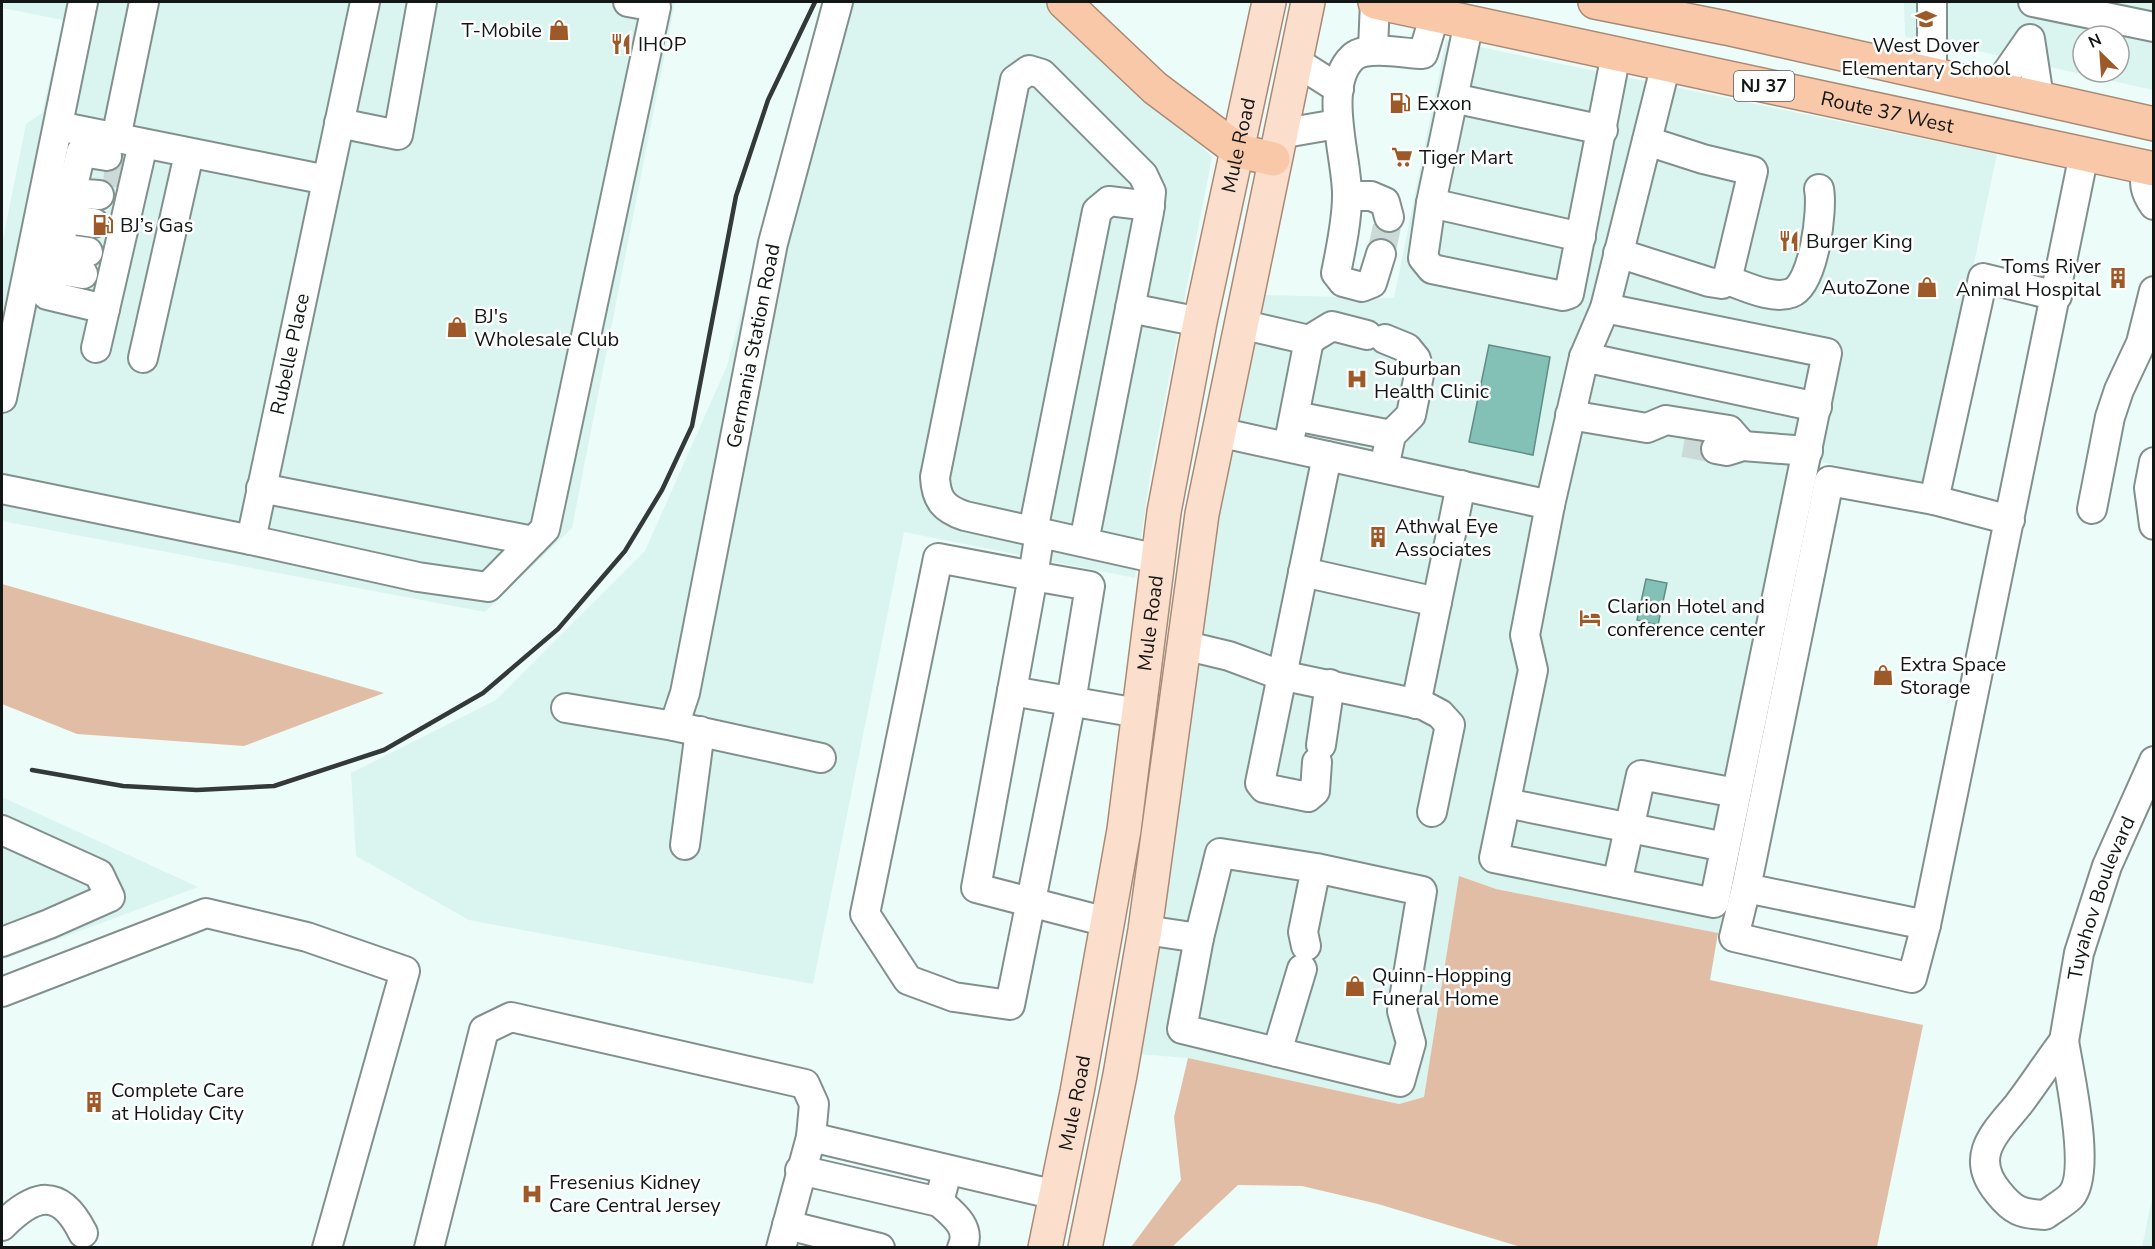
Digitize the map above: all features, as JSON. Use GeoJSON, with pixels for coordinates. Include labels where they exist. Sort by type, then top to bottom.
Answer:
{"type":"FeatureCollection","features":[{"type":"Feature","properties":{"kind":"highway"},"geometry":{"type":"LineString","coordinates":[[1065,2],[1155,88],[1239,150],[1276,147]]}},
{"type":"Feature","properties":{"kind":"highway","name":"Route 37 West"},"geometry":{"type":"LineString","coordinates":[[1375,2],[2150,168]]}},
{"type":"Feature","properties":{"kind":"highway","name":"NJ 37"},"geometry":{"type":"LineString","coordinates":[[1595,2],[1671,9],[1932,74],[2154,124]]}},
{"type":"Feature","properties":{"kind":"main road","name":"Mule Road"},"geometry":{"type":"LineString","coordinates":[[1045,1248],[1107,922],[1130,786],[1158,559],[1180,427],[1200,322],[1239,150],[1269,2]]}},
{"type":"Feature","properties":{"kind":"main road","name":"Mule Road"},"geometry":{"type":"LineString","coordinates":[[1085,1248],[1120,1075],[1145,930],[1195,564],[1218,432],[1308,2]]}},
{"type":"Feature","properties":{"kind":"main road"},"geometry":{"type":"LineString","coordinates":[[1180,427],[1218,432]]}},
{"type":"Feature","properties":{"kind":"main road"},"geometry":{"type":"LineString","coordinates":[[1158,559],[1195,564]]}},
{"type":"Feature","properties":{"kind":"main road"},"geometry":{"type":"LineString","coordinates":[[1107,922],[1145,930]]}},
{"type":"Feature","properties":{"kind":"street"},"geometry":{"type":"LineString","coordinates":[[58,126],[83,2]]}},
{"type":"Feature","properties":{"kind":"street"},"geometry":{"type":"LineString","coordinates":[[96,348],[105,309],[102,266],[110,226],[105,175],[144,2]]}},
{"type":"Feature","properties":{"kind":"street","name":"Rubelle Place"},"geometry":{"type":"LineString","coordinates":[[251,540],[365,2]]}},
{"type":"Feature","properties":{"kind":"street"},"geometry":{"type":"LineString","coordinates":[[339,123],[398,135],[422,2]]}},
{"type":"Feature","properties":{"kind":"street","name":"Germania Station Road"},"geometry":{"type":"LineString","coordinates":[[685,845],[687,729],[685,693],[773,243],[838,2]]}},
{"type":"Feature","properties":{"kind":"street"},"geometry":{"type":"LineString","coordinates":[[1373,49],[1375,2]]}},
{"type":"Feature","properties":{"kind":"street"},"geometry":{"type":"LineString","coordinates":[[1932,2],[1932,74]]}},
{"type":"Feature","properties":{"kind":"street"},"geometry":{"type":"LineString","coordinates":[[2039,98],[2030,39],[2036,2],[2154,27]]}},
{"type":"Feature","properties":{"kind":"street"},"geometry":{"type":"LineString","coordinates":[[2,489],[418,577],[488,587],[545,529],[647,3]]}},
{"type":"Feature","properties":{"kind":"street"},"geometry":{"type":"LineString","coordinates":[[1382,254],[1372,283],[1362,287],[1343,282],[1336,273],[1347,196],[1337,124],[1343,73],[1353,57],[1373,49],[1423,54],[1435,14]]}},
{"type":"Feature","properties":{"kind":"street"},"geometry":{"type":"LineString","coordinates":[[1469,22],[1431,203],[1423,258],[1432,269],[1563,296],[1569,294],[1603,130],[1616,54]]}},
{"type":"Feature","properties":{"kind":"street"},"geometry":{"type":"LineString","coordinates":[[1996,88],[2030,39]]}},
{"type":"Feature","properties":{"kind":"street"},"geometry":{"type":"LineString","coordinates":[[1295,61],[1340,89]]}},
{"type":"Feature","properties":{"kind":"street"},"geometry":{"type":"LineString","coordinates":[[1605,308],[1827,353],[1714,903],[1494,858],[1533,670],[1525,635],[1550,505],[1584,357],[1605,308],[1666,64]]}},
{"type":"Feature","properties":{"kind":"street"},"geometry":{"type":"LineString","coordinates":[[1084,542],[1151,192],[1143,175],[1042,74],[1029,70],[1015,80],[935,477],[935,493],[947,510],[1030,530],[1158,559]]}},
{"type":"Feature","properties":{"kind":"street"},"geometry":{"type":"LineString","coordinates":[[1453,98],[1603,130]]}},
{"type":"Feature","properties":{"kind":"street"},"geometry":{"type":"LineString","coordinates":[[1276,147],[1337,124]]}},
{"type":"Feature","properties":{"kind":"street"},"geometry":{"type":"LineString","coordinates":[[58,126],[105,175],[110,226]]}},
{"type":"Feature","properties":{"kind":"street"},"geometry":{"type":"LineString","coordinates":[[58,126],[105,175]]}},
{"type":"Feature","properties":{"kind":"street"},"geometry":{"type":"LineString","coordinates":[[1618,253],[1709,282],[1722,284],[1727,280],[1753,171],[1703,159],[1647,141]]}},
{"type":"Feature","properties":{"kind":"street"},"geometry":{"type":"LineString","coordinates":[[143,358],[189,154]]}},
{"type":"Feature","properties":{"kind":"street"},"geometry":{"type":"LineString","coordinates":[[2,398],[46,272],[105,175],[189,154],[327,180]]}},
{"type":"Feature","properties":{"kind":"street"},"geometry":{"type":"LineString","coordinates":[[2010,520],[1934,500],[1829,481],[1734,937],[1912,978],[1926,925],[2057,296],[2084,154]]}},
{"type":"Feature","properties":{"kind":"street"},"geometry":{"type":"LineString","coordinates":[[2150,168],[2144,185],[2146,194],[2154,205]]}},
{"type":"Feature","properties":{"kind":"street"},"geometry":{"type":"LineString","coordinates":[[105,175],[46,272],[47,296],[105,309]]}},
{"type":"Feature","properties":{"kind":"street"},"geometry":{"type":"LineString","coordinates":[[1727,280],[1770,294],[1791,293],[1801,286],[1808,275],[1822,203],[1819,189]]}},
{"type":"Feature","properties":{"kind":"street"},"geometry":{"type":"LineString","coordinates":[[1347,196],[1371,196],[1385,202],[1389,217]]}},
{"type":"Feature","properties":{"kind":"street"},"geometry":{"type":"LineString","coordinates":[[1107,922],[976,888],[1033,576],[1030,530],[1097,212],[1109,201],[1150,206]]}},
{"type":"Feature","properties":{"kind":"street"},"geometry":{"type":"LineString","coordinates":[[1431,203],[1581,237]]}},
{"type":"Feature","properties":{"kind":"street"},"geometry":{"type":"LineString","coordinates":[[46,272],[102,266]]}},
{"type":"Feature","properties":{"kind":"street"},"geometry":{"type":"LineString","coordinates":[[1934,500],[1983,278],[2057,296]]}},
{"type":"Feature","properties":{"kind":"street"},"geometry":{"type":"LineString","coordinates":[[2092,509],[2110,417],[2119,390],[2141,343],[2154,291]]}},
{"type":"Feature","properties":{"kind":"street"},"geometry":{"type":"LineString","coordinates":[[1130,308],[1200,322]]}},
{"type":"Feature","properties":{"kind":"street"},"geometry":{"type":"LineString","coordinates":[[1240,324],[1309,340],[1332,326],[1376,337],[1407,348],[1419,366],[1411,415],[1391,435],[1384,468]]}},
{"type":"Feature","properties":{"kind":"street"},"geometry":{"type":"LineString","coordinates":[[1288,447],[1309,340]]}},
{"type":"Feature","properties":{"kind":"street"},"geometry":{"type":"LineString","coordinates":[[1584,357],[1817,407]]}},
{"type":"Feature","properties":{"kind":"street"},"geometry":{"type":"LineString","coordinates":[[1570,415],[1647,428],[1659,437],[1684,443]]}},
{"type":"Feature","properties":{"kind":"street"},"geometry":{"type":"LineString","coordinates":[[1295,416],[1391,435]]}},
{"type":"Feature","properties":{"kind":"street"},"geometry":{"type":"LineString","coordinates":[[1647,428],[1666,420],[1730,430],[1730,447],[1808,451]]}},
{"type":"Feature","properties":{"kind":"street"},"geometry":{"type":"LineString","coordinates":[[1218,432],[1550,505]]}},
{"type":"Feature","properties":{"kind":"street"},"geometry":{"type":"LineString","coordinates":[[1327,456],[1280,675],[1260,783],[1264,788],[1308,797],[1315,791],[1330,684]]}},
{"type":"Feature","properties":{"kind":"street"},"geometry":{"type":"LineString","coordinates":[[2154,462],[2149,489],[2154,525]]}},
{"type":"Feature","properties":{"kind":"street"},"geometry":{"type":"LineString","coordinates":[[1416,704],[1461,485]]}},
{"type":"Feature","properties":{"kind":"street"},"geometry":{"type":"LineString","coordinates":[[261,488],[533,541]]}},
{"type":"Feature","properties":{"kind":"street"},"geometry":{"type":"LineString","coordinates":[[938,558],[1033,576],[1090,586],[1071,702],[1010,1005],[954,996],[908,980],[866,914],[938,558]]}},
{"type":"Feature","properties":{"kind":"street"},"geometry":{"type":"LineString","coordinates":[[1302,572],[1437,602]]}},
{"type":"Feature","properties":{"kind":"street"},"geometry":{"type":"LineString","coordinates":[[1184,645],[1229,656],[1280,675],[1416,704],[1440,714],[1450,725],[1432,812]]}},
{"type":"Feature","properties":{"kind":"street"},"geometry":{"type":"LineString","coordinates":[[1012,691],[1138,713]]}},
{"type":"Feature","properties":{"kind":"street"},"geometry":{"type":"LineString","coordinates":[[566,708],[687,729],[821,758]]}},
{"type":"Feature","properties":{"kind":"street","name":"Tuyahov Boulevard"},"geometry":{"type":"LineString","coordinates":[[2064,1041],[2016,1106],[1994,1131],[1985,1156],[1990,1183],[2007,1203],[2022,1214],[2045,1215],[2071,1195],[2076,1186],[2081,1150],[2064,1041],[2079,952],[2107,866],[2154,761]]}},
{"type":"Feature","properties":{"kind":"street"},"geometry":{"type":"LineString","coordinates":[[1617,883],[1641,775],[1736,794]]}},
{"type":"Feature","properties":{"kind":"street"},"geometry":{"type":"LineString","coordinates":[[1506,803],[1725,847]]}},
{"type":"Feature","properties":{"kind":"street"},"geometry":{"type":"LineString","coordinates":[[2,830],[99,874],[110,897],[2,942]]}},
{"type":"Feature","properties":{"kind":"street"},"geometry":{"type":"LineString","coordinates":[[1220,852],[1316,868],[1422,891],[1402,1011],[1411,1043],[1400,1082],[1182,1029],[1199,938],[1220,852]]}},
{"type":"Feature","properties":{"kind":"street"},"geometry":{"type":"LineString","coordinates":[[1277,1052],[1304,957],[1303,932],[1316,868]]}},
{"type":"Feature","properties":{"kind":"street"},"geometry":{"type":"LineString","coordinates":[[1746,888],[1926,925]]}},
{"type":"Feature","properties":{"kind":"street"},"geometry":{"type":"LineString","coordinates":[[2,992],[206,914],[307,937],[405,971],[327,1248]]}},
{"type":"Feature","properties":{"kind":"street"},"geometry":{"type":"LineString","coordinates":[[1145,930],[1199,938]]}},
{"type":"Feature","properties":{"kind":"street"},"geometry":{"type":"LineString","coordinates":[[429,1248],[484,1029],[511,1017],[805,1084],[814,1104],[811,1137],[800,1170],[784,1236],[880,1248]]}},
{"type":"Feature","properties":{"kind":"street"},"geometry":{"type":"LineString","coordinates":[[811,1137],[1056,1195]]}},
{"type":"Feature","properties":{"kind":"street"},"geometry":{"type":"LineString","coordinates":[[800,1170],[939,1202],[953,1213],[964,1228],[965,1241],[962,1248]]}},
{"type":"Feature","properties":{"kind":"street"},"geometry":{"type":"LineString","coordinates":[[939,1202],[947,1170]]}},
{"type":"Feature","properties":{"kind":"street"},"geometry":{"type":"LineString","coordinates":[[2,1226],[20,1207],[47,1199],[64,1205],[75,1217],[83,1233]]}},
{"type":"Feature","properties":{"kind":"shaded area"},"geometry":{"type":"Polygon","coordinates":[[[2,2],[675,2],[572,528],[485,612],[2,521],[2,244],[26,124],[42,113],[63,20],[2,8],[2,2]]]}},
{"type":"Feature","properties":{"kind":"shaded area"},"geometry":{"type":"Polygon","coordinates":[[[823,2],[1055,2],[1212,157],[1150,476],[1135,578],[904,532],[813,984],[469,920],[356,856],[351,773],[496,700],[645,551],[727,366],[823,2]]]}},
{"type":"Feature","properties":{"kind":"shaded area"},"geometry":{"type":"Polygon","coordinates":[[[1904,2],[2153,2],[2153,90],[2126,84],[2131,84],[2131,24],[2071,24],[2071,72],[1905,37],[1904,2]]]}},
{"type":"Feature","properties":{"kind":"shaded area"},"geometry":{"type":"Polygon","coordinates":[[[1446,40],[1997,154],[1927,485],[1821,462],[1718,933],[1496,889],[1459,877],[1424,1097],[1399,1104],[1188,1058],[1137,1054],[1214,518],[1258,295],[1394,298],[1446,40]]]}},
{"type":"Feature","properties":{"kind":"shaded area"},"geometry":{"type":"Polygon","coordinates":[[[1489,345],[1550,357],[1533,455],[1469,442],[1489,345]]]}},
{"type":"Feature","properties":{"kind":"shaded area"},"geometry":{"type":"Polygon","coordinates":[[[1646,579],[1667,583],[1658,625],[1637,620],[1646,579]]]}},
{"type":"Feature","properties":{"kind":"shaded area"},"geometry":{"type":"Polygon","coordinates":[[[2,584],[384,693],[244,746],[77,734],[2,704],[2,584]]]}},
{"type":"Feature","properties":{"kind":"shaded area"},"geometry":{"type":"Polygon","coordinates":[[[2,797],[198,887],[2,960],[2,797]]]}},
{"type":"Feature","properties":{"kind":"shaded area"},"geometry":{"type":"Polygon","coordinates":[[[1459,876],[1496,889],[1718,933],[1710,980],[1923,1025],[1877,1247],[1521,1247],[1378,1204],[1302,1186],[1238,1185],[1172,1247],[1131,1247],[1181,1180],[1174,1117],[1188,1058],[1399,1104],[1424,1097],[1459,876]]]}},
{"type":"Feature","properties":{"kind":"shaded area"},"geometry":{"type":"Polygon","coordinates":[[[2153,1193],[2153,1247],[2142,1247],[2153,1193]]]}},
{"type":"Feature","properties":{"kind":"tunnel"},"geometry":{"type":"LineString","coordinates":[[104,172],[124,174]]}},
{"type":"Feature","properties":{"kind":"tunnel"},"geometry":{"type":"LineString","coordinates":[[1381,254],[1389,217]]}},
{"type":"Feature","properties":{"kind":"tunnel"},"geometry":{"type":"LineString","coordinates":[[1684,443],[1716,449]]}},
{"type":"Feature","properties":{"kind":"railway"},"geometry":{"type":"LineString","coordinates":[[32,770],[123,786],[197,790],[274,786],[384,750],[483,693],[558,629],[625,551],[662,490],[692,426],[736,196],[768,100],[815,2]]}},
{"type":"Feature","properties":{"kind":"place","name":"West Dover Elementary School"},"geometry":{"type":"Point","coordinates":[1926,19]}},
{"type":"Feature","properties":{"kind":"place","name":"T-Mobile"},"geometry":{"type":"Point","coordinates":[559,30]}},
{"type":"Feature","properties":{"kind":"place","name":"IHOP"},"geometry":{"type":"Point","coordinates":[621,44]}},
{"type":"Feature","properties":{"kind":"place","name":"Exxon"},"geometry":{"type":"Point","coordinates":[1400,103]}},
{"type":"Feature","properties":{"kind":"place","name":"Tiger Mart"},"geometry":{"type":"Point","coordinates":[1402,157]}},
{"type":"Feature","properties":{"kind":"place","name":"BJ’s Gas"},"geometry":{"type":"Point","coordinates":[103,225]}},
{"type":"Feature","properties":{"kind":"place","name":"Burger King"},"geometry":{"type":"Point","coordinates":[1789,241]}},
{"type":"Feature","properties":{"kind":"place","name":"Toms River Animal Hospital"},"geometry":{"type":"Point","coordinates":[2118,278]}},
{"type":"Feature","properties":{"kind":"place","name":"AutoZone"},"geometry":{"type":"Point","coordinates":[1927,287]}},
{"type":"Feature","properties":{"kind":"place","name":"BJ's Wholesale Club"},"geometry":{"type":"Point","coordinates":[457,327]}},
{"type":"Feature","properties":{"kind":"place","name":"Suburban Health Clinic"},"geometry":{"type":"Point","coordinates":[1357,379]}},
{"type":"Feature","properties":{"kind":"place","name":"Athwal Eye Associates"},"geometry":{"type":"Point","coordinates":[1378,537]}},
{"type":"Feature","properties":{"kind":"place","name":"Clarion Hotel and conference center"},"geometry":{"type":"Point","coordinates":[1590,618]}},
{"type":"Feature","properties":{"kind":"place","name":"Extra Space Storage"},"geometry":{"type":"Point","coordinates":[1883,675]}},
{"type":"Feature","properties":{"kind":"place","name":"Quinn-Hopping Funeral Home"},"geometry":{"type":"Point","coordinates":[1355,986]}},
{"type":"Feature","properties":{"kind":"place","name":"Complete Care at Holiday City"},"geometry":{"type":"Point","coordinates":[94,1102]}},
{"type":"Feature","properties":{"kind":"place","name":"Fresenius Kidney Care Central Jersey"},"geometry":{"type":"Point","coordinates":[532,1194]}}]}
